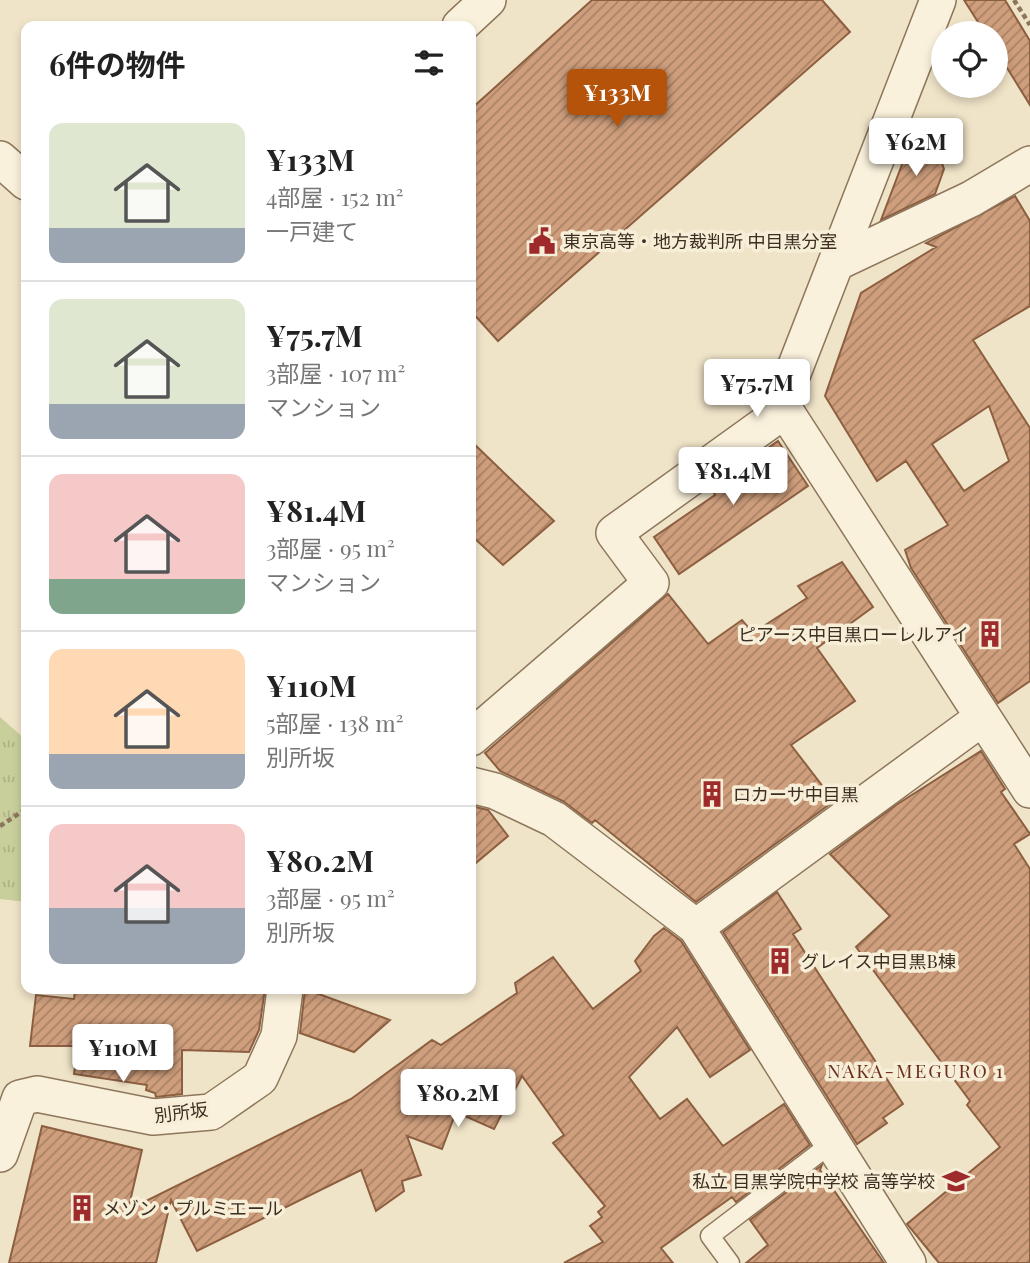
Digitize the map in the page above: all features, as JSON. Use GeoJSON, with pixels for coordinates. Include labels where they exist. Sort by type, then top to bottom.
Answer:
{"type":"FeatureCollection","features":[{"type":"Feature","properties":{"kind":"street"},"geometry":{"type":"LineString","coordinates":[[465,21],[488,0]]}},
{"type":"Feature","properties":{"kind":"street"},"geometry":{"type":"LineString","coordinates":[[938,0],[781,404],[1030,790]]}},
{"type":"Feature","properties":{"kind":"street"},"geometry":{"type":"LineString","coordinates":[[0,159],[21,178]]}},
{"type":"Feature","properties":{"kind":"street"},"geometry":{"type":"LineString","coordinates":[[836,263],[971,199],[1030,164]]}},
{"type":"Feature","properties":{"kind":"street"},"geometry":{"type":"LineString","coordinates":[[476,734],[651,583],[614,533],[785,410]]}},
{"type":"Feature","properties":{"kind":"street"},"geometry":{"type":"LineString","coordinates":[[696,927],[982,718]]}},
{"type":"Feature","properties":{"kind":"street"},"geometry":{"type":"LineString","coordinates":[[476,786],[495,792],[554,819],[696,927],[908,1263]]}},
{"type":"Feature","properties":{"kind":"street","name":"別所坂"},"geometry":{"type":"LineString","coordinates":[[0,1154],[20,1098],[37,1094],[153,1117],[211,1112],[260,1078],[279,1036],[284,994]]}},
{"type":"Feature","properties":{"kind":"lane"},"geometry":{"type":"LineString","coordinates":[[730,1263],[710,1236],[832,1143]]}},
{"type":"Feature","properties":{"kind":"path"},"geometry":{"type":"LineString","coordinates":[[1013,0],[1030,25]]}},
{"type":"Feature","properties":{"kind":"path"},"geometry":{"type":"LineString","coordinates":[[0,826],[21,812]]}},
{"type":"Feature","properties":{"kind":"green space"},"geometry":{"type":"Polygon","coordinates":[[[0,717],[21,736],[21,901],[0,899],[0,717]]]}},
{"type":"Feature","properties":{"kind":"building","name":"東京高等・地方裁判所 中目黒分室"},"geometry":{"type":"Polygon","coordinates":[[[592,0],[822,0],[850,32],[498,341],[476,317],[476,104],[592,0]]]}},
{"type":"Feature","properties":{"kind":"building"},"geometry":{"type":"Polygon","coordinates":[[[964,0],[1005,0],[1030,41],[1030,105],[1008,69],[1008,21],[977,21],[964,0]]]}},
{"type":"Feature","properties":{"kind":"building"},"geometry":{"type":"Polygon","coordinates":[[[912,138],[937,149],[944,169],[935,194],[881,220],[912,138]]]}},
{"type":"Feature","properties":{"kind":"building"},"geometry":{"type":"Polygon","coordinates":[[[1015,196],[1030,221],[1030,306],[973,340],[1030,428],[1030,681],[998,703],[911,568],[905,550],[948,525],[906,461],[877,481],[825,396],[861,293],[936,247],[926,243],[1015,196]],[[989,406],[932,444],[964,491],[1009,461],[989,406]]]}},
{"type":"Feature","properties":{"kind":"building"},"geometry":{"type":"Polygon","coordinates":[[[778,441],[808,486],[679,574],[654,537],[715,495],[711,488],[778,441]]]}},
{"type":"Feature","properties":{"kind":"building"},"geometry":{"type":"Polygon","coordinates":[[[476,446],[554,521],[503,565],[476,540],[476,446]]]}},
{"type":"Feature","properties":{"kind":"building"},"geometry":{"type":"Polygon","coordinates":[[[842,562],[873,607],[817,648],[855,701],[791,745],[834,801],[696,902],[595,820],[592,823],[563,801],[500,771],[485,753],[668,594],[708,644],[742,620],[753,633],[807,598],[798,586],[842,562]]]}},
{"type":"Feature","properties":{"kind":"building"},"geometry":{"type":"Polygon","coordinates":[[[981,751],[1005,789],[1001,792],[1030,834],[1014,844],[1030,869],[1030,1263],[939,1263],[907,1224],[1000,1147],[967,1105],[970,1101],[856,947],[890,916],[830,854],[896,805],[981,751]]]}},
{"type":"Feature","properties":{"kind":"building"},"geometry":{"type":"Polygon","coordinates":[[[476,807],[488,810],[508,836],[476,863],[476,807]]]}},
{"type":"Feature","properties":{"kind":"building"},"geometry":{"type":"Polygon","coordinates":[[[777,892],[801,929],[793,934],[903,1104],[883,1118],[887,1123],[857,1144],[723,932],[777,892]]]}},
{"type":"Feature","properties":{"kind":"building"},"geometry":{"type":"Polygon","coordinates":[[[664,928],[681,941],[750,1050],[710,1077],[677,1027],[629,1077],[660,1119],[687,1099],[723,1146],[784,1104],[810,1145],[736,1202],[732,1197],[661,1248],[673,1263],[564,1263],[603,1242],[590,1226],[602,1217],[598,1212],[605,1206],[553,1143],[564,1135],[522,1076],[494,1129],[456,1112],[442,1149],[407,1136],[421,1175],[402,1181],[404,1191],[376,1211],[361,1170],[197,1251],[171,1200],[156,1263],[9,1263],[42,1126],[142,1150],[128,1210],[351,1099],[432,1040],[441,1045],[517,993],[515,983],[553,957],[593,1009],[641,971],[635,961],[654,936],[664,928]]]}},
{"type":"Feature","properties":{"kind":"building"},"geometry":{"type":"Polygon","coordinates":[[[74,994],[264,994],[259,1030],[249,1052],[182,1050],[182,1094],[156,1097],[155,1093],[146,1090],[147,1085],[74,1074],[78,1046],[30,1046],[36,995],[74,999],[74,994]]]}},
{"type":"Feature","properties":{"kind":"building"},"geometry":{"type":"Polygon","coordinates":[[[304,994],[319,994],[390,1020],[354,1052],[300,1033],[304,994]]]}},
{"type":"Feature","properties":{"kind":"building"},"geometry":{"type":"Polygon","coordinates":[[[822,1165],[820,1170],[884,1263],[746,1263],[768,1245],[750,1220],[822,1165]]]}},
{"type":"Feature","properties":{"kind":"place","name":"東京高等・地方裁判所 中目黒分室"},"geometry":{"type":"Point","coordinates":[542,241]}},
{"type":"Feature","properties":{"kind":"place","name":"ピアース中目黒ローレルアイ"},"geometry":{"type":"Point","coordinates":[990,634]}},
{"type":"Feature","properties":{"kind":"place","name":"ロカーサ中目黒"},"geometry":{"type":"Point","coordinates":[712,794]}},
{"type":"Feature","properties":{"kind":"place","name":"グレイス中目黒B棟"},"geometry":{"type":"Point","coordinates":[780,961]}},
{"type":"Feature","properties":{"kind":"place","name":"私立 目黒学院中学校 高等学校"},"geometry":{"type":"Point","coordinates":[956,1181]}},
{"type":"Feature","properties":{"kind":"place","name":"メゾン・プルミエール"},"geometry":{"type":"Point","coordinates":[82,1208]}},
{"type":"Feature","properties":{"kind":"district","name":"NAKA-MEGURO 1"},"geometry":{"type":"Point","coordinates":[916,1070]}}]}
